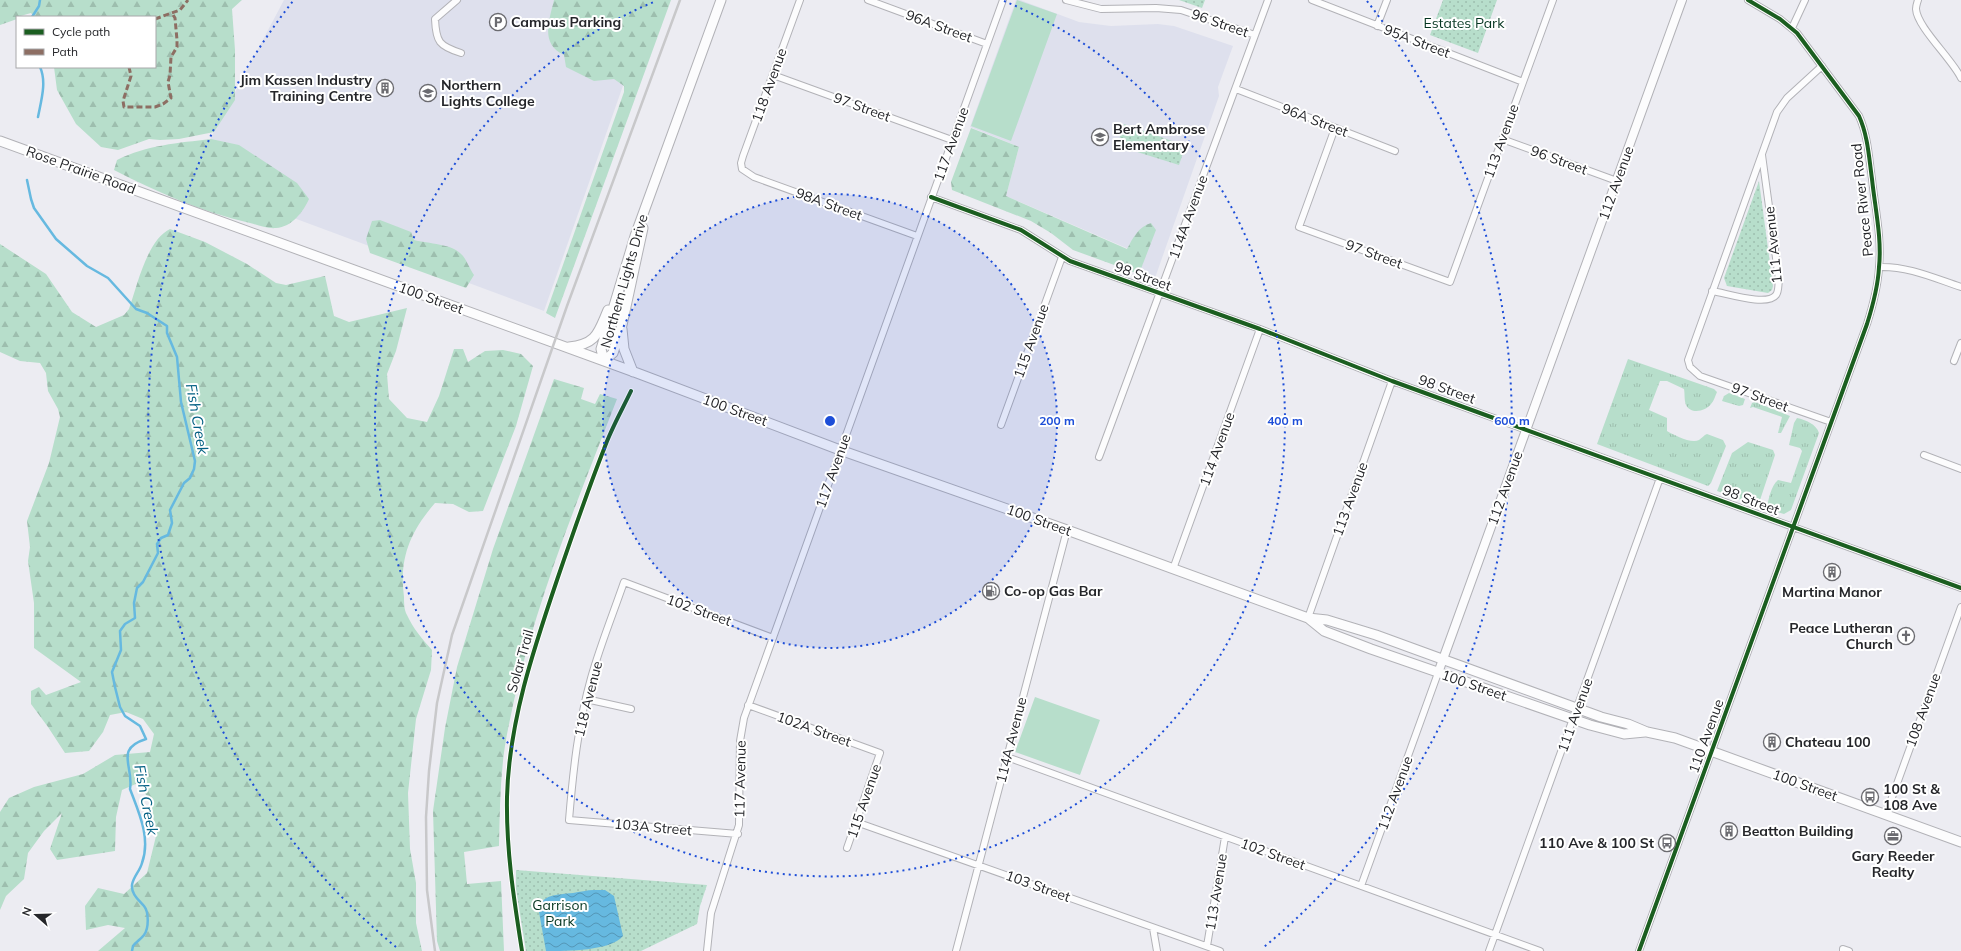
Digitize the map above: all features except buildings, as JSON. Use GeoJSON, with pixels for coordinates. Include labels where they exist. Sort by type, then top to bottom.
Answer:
{"type":"FeatureCollection","features":[{"type":"Feature","properties":{"kind":"main road","name":"Northern Lights Drive"},"geometry":{"type":"LineString","coordinates":[[654,186],[633,267],[622,325],[613,353],[604,361],[601,349],[635,236],[721,0]]}},
{"type":"Feature","properties":{"kind":"main road","name":"Rose Prairie Road"},"geometry":{"type":"LineString","coordinates":[[0,141],[162,200]]}},
{"type":"Feature","properties":{"kind":"main road","name":"100 Street"},"geometry":{"type":"LineString","coordinates":[[162,200],[604,361],[840,450],[1067,530],[1308,618],[1328,620],[1376,634],[1443,660],[1601,717],[1628,724],[1647,732],[1675,738],[1961,842]]}},
{"type":"Feature","properties":{"kind":"main road"},"geometry":{"type":"LineString","coordinates":[[565,347],[582,345],[592,340],[598,334],[625,272]]}},
{"type":"Feature","properties":{"kind":"main road"},"geometry":{"type":"LineString","coordinates":[[622,325],[624,349],[633,372]]}},
{"type":"Feature","properties":{"kind":"main road","name":"100 Street"},"geometry":{"type":"LineString","coordinates":[[1308,618],[1324,630],[1438,673],[1573,719],[1624,734],[1647,732]]}},
{"type":"Feature","properties":{"kind":"street"},"geometry":{"type":"LineString","coordinates":[[457,0],[435,19],[436,36],[443,46],[461,53]]}},
{"type":"Feature","properties":{"kind":"street","name":"118 Avenue"},"geometry":{"type":"LineString","coordinates":[[742,169],[741,163],[743,156],[800,0]]}},
{"type":"Feature","properties":{"kind":"street","name":"96A Street"},"geometry":{"type":"LineString","coordinates":[[868,0],[987,44]]}},
{"type":"Feature","properties":{"kind":"street","name":"117 Avenue"},"geometry":{"type":"LineString","coordinates":[[707,951],[714,900],[738,834],[740,814],[740,741],[748,705],[1003,0]]}},
{"type":"Feature","properties":{"kind":"street","name":"96 Street"},"geometry":{"type":"LineString","coordinates":[[1066,0],[1101,9],[1156,8],[1181,10],[1255,35]]}},
{"type":"Feature","properties":{"kind":"street","name":"114A Avenue"},"geometry":{"type":"LineString","coordinates":[[1099,457],[1268,0]]}},
{"type":"Feature","properties":{"kind":"street","name":"95A Street"},"geometry":{"type":"LineString","coordinates":[[1312,0],[1523,82]]}},
{"type":"Feature","properties":{"kind":"street"},"geometry":{"type":"LineString","coordinates":[[1377,26],[1387,0]]}},
{"type":"Feature","properties":{"kind":"street","name":"113 Avenue"},"geometry":{"type":"LineString","coordinates":[[1450,282],[1553,0]]}},
{"type":"Feature","properties":{"kind":"street","name":"112 Avenue"},"geometry":{"type":"LineString","coordinates":[[1361,886],[1682,0]]}},
{"type":"Feature","properties":{"kind":"street","name":"Peace River Road"},"geometry":{"type":"LineString","coordinates":[[1748,0],[1768,10],[1792,28],[1853,107],[1863,126],[1878,227],[1879,267],[1876,290],[1867,324],[1793,528]]}},
{"type":"Feature","properties":{"kind":"street"},"geometry":{"type":"LineString","coordinates":[[1792,28],[1805,0]]}},
{"type":"Feature","properties":{"kind":"street"},"geometry":{"type":"LineString","coordinates":[[1918,0],[1916,8],[1918,18],[1954,66],[1961,78]]}},
{"type":"Feature","properties":{"kind":"street","name":"111 Avenue"},"geometry":{"type":"LineString","coordinates":[[1690,367],[1688,360],[1689,353],[1777,112],[1787,98],[1822,66]]}},
{"type":"Feature","properties":{"kind":"street","name":"97 Street"},"geometry":{"type":"LineString","coordinates":[[773,75],[952,140]]}},
{"type":"Feature","properties":{"kind":"street","name":"96A Street"},"geometry":{"type":"LineString","coordinates":[[1236,89],[1395,152]]}},
{"type":"Feature","properties":{"kind":"street","name":"97 Street"},"geometry":{"type":"LineString","coordinates":[[1335,128],[1299,227],[1450,282]]}},
{"type":"Feature","properties":{"kind":"street","name":"96 Street"},"geometry":{"type":"LineString","coordinates":[[1502,140],[1617,181]]}},
{"type":"Feature","properties":{"kind":"street","name":"111 Avenue"},"geometry":{"type":"LineString","coordinates":[[1712,291],[1766,301],[1776,295],[1779,280],[1762,153]]}},
{"type":"Feature","properties":{"kind":"street","name":"98A Street"},"geometry":{"type":"LineString","coordinates":[[742,169],[754,177],[917,236]]}},
{"type":"Feature","properties":{"kind":"street","name":"98 Street"},"geometry":{"type":"LineString","coordinates":[[931,197],[1021,230],[1049,247],[1062,257],[1260,329],[1392,381],[1961,588]]}},
{"type":"Feature","properties":{"kind":"street","name":"115 Avenue"},"geometry":{"type":"LineString","coordinates":[[1001,425],[1062,257]]}},
{"type":"Feature","properties":{"kind":"street"},"geometry":{"type":"LineString","coordinates":[[1879,267],[1892,266],[1961,287]]}},
{"type":"Feature","properties":{"kind":"street","name":"114 Avenue"},"geometry":{"type":"LineString","coordinates":[[1173,569],[1260,329]]}},
{"type":"Feature","properties":{"kind":"street"},"geometry":{"type":"LineString","coordinates":[[1954,361],[1961,343]]}},
{"type":"Feature","properties":{"kind":"street","name":"97 Street"},"geometry":{"type":"LineString","coordinates":[[1690,367],[1700,376],[1831,422]]}},
{"type":"Feature","properties":{"kind":"street","name":"113 Avenue"},"geometry":{"type":"LineString","coordinates":[[1308,618],[1392,381]]}},
{"type":"Feature","properties":{"kind":"street"},"geometry":{"type":"LineString","coordinates":[[1924,455],[1961,469]]}},
{"type":"Feature","properties":{"kind":"street","name":"111 Avenue"},"geometry":{"type":"LineString","coordinates":[[1489,951],[1660,478]]}},
{"type":"Feature","properties":{"kind":"street","name":"110 Avenue"},"geometry":{"type":"LineString","coordinates":[[1639,951],[1793,528]]}},
{"type":"Feature","properties":{"kind":"street","name":"114A Avenue"},"geometry":{"type":"LineString","coordinates":[[956,951],[1067,530]]}},
{"type":"Feature","properties":{"kind":"street","name":"118 Avenue"},"geometry":{"type":"LineString","coordinates":[[569,820],[577,746],[586,699],[593,671],[624,582]]}},
{"type":"Feature","properties":{"kind":"street","name":"102 Street"},"geometry":{"type":"LineString","coordinates":[[624,582],[773,638]]}},
{"type":"Feature","properties":{"kind":"street","name":"108 Avenue"},"geometry":{"type":"LineString","coordinates":[[1886,814],[1961,607]]}},
{"type":"Feature","properties":{"kind":"street"},"geometry":{"type":"LineString","coordinates":[[586,699],[631,709]]}},
{"type":"Feature","properties":{"kind":"street","name":"102A Street"},"geometry":{"type":"LineString","coordinates":[[748,705],[880,753]]}},
{"type":"Feature","properties":{"kind":"street","name":"115 Avenue"},"geometry":{"type":"LineString","coordinates":[[847,848],[880,753]]}},
{"type":"Feature","properties":{"kind":"street","name":"102 Street"},"geometry":{"type":"LineString","coordinates":[[1007,757],[1540,951]]}},
{"type":"Feature","properties":{"kind":"street","name":"103A Street"},"geometry":{"type":"LineString","coordinates":[[569,820],[738,834]]}},
{"type":"Feature","properties":{"kind":"street","name":"103 Street"},"geometry":{"type":"LineString","coordinates":[[856,822],[1220,951]]}},
{"type":"Feature","properties":{"kind":"street","name":"113 Avenue"},"geometry":{"type":"LineString","coordinates":[[1207,946],[1225,837]]}},
{"type":"Feature","properties":{"kind":"street"},"geometry":{"type":"LineString","coordinates":[[1153,928],[1157,951]]}},
{"type":"Feature","properties":{"kind":"shaded area","name":"Northern Lights College"},"geometry":{"type":"Polygon","coordinates":[[[284,0],[653,0],[544,311],[189,179],[284,0]]]}},
{"type":"Feature","properties":{"kind":"shaded area","name":"Bert Ambrose Elementary"},"geometry":{"type":"Polygon","coordinates":[[[1016,0],[1020,0],[1079,22],[1111,26],[1158,24],[1174,26],[1233,46],[1218,87],[1219,96],[1155,278],[1140,272],[1145,256],[1006,196],[1019,147],[970,127],[1016,0]]]}},
{"type":"Feature","properties":{"kind":"green space"},"geometry":{"type":"Polygon","coordinates":[[[0,0],[242,0],[232,9],[235,50],[235,100],[214,132],[179,139],[149,139],[118,150],[101,147],[76,124],[57,90],[54,68],[156,68],[156,16],[33,16],[31,13],[16,16],[16,19],[0,25],[0,0]]]}},
{"type":"Feature","properties":{"kind":"green space"},"geometry":{"type":"Polygon","coordinates":[[[554,0],[671,0],[555,318],[546,313],[624,92],[624,86],[614,79],[594,81],[566,67],[564,55],[556,50],[549,38],[548,31],[554,0]]]}},
{"type":"Feature","properties":{"kind":"green space"},"geometry":{"type":"Polygon","coordinates":[[[1017,0],[1057,14],[1011,141],[971,126],[1017,0]]]}},
{"type":"Feature","properties":{"kind":"green space"},"geometry":{"type":"Polygon","coordinates":[[[1179,0],[1205,0],[1202,8],[1179,0]]]}},
{"type":"Feature","properties":{"kind":"green space","name":"Estates Park"},"geometry":{"type":"Polygon","coordinates":[[[1443,0],[1497,0],[1478,53],[1430,35],[1443,0]]]}},
{"type":"Feature","properties":{"kind":"green space"},"geometry":{"type":"Polygon","coordinates":[[[1124,124],[1172,141],[1171,145],[1184,150],[1179,165],[1134,151],[1135,146],[1119,140],[1124,124]]]}},
{"type":"Feature","properties":{"kind":"green space"},"geometry":{"type":"Polygon","coordinates":[[[971,128],[1019,147],[1006,196],[1127,249],[1139,230],[1151,223],[1156,230],[1139,274],[1073,250],[1051,233],[1031,221],[952,190],[951,182],[971,128]]]}},
{"type":"Feature","properties":{"kind":"green space"},"geometry":{"type":"Polygon","coordinates":[[[211,139],[239,145],[297,183],[309,199],[304,209],[292,222],[287,225],[273,228],[263,227],[215,213],[163,194],[114,170],[117,160],[140,151],[163,145],[211,139]]]}},
{"type":"Feature","properties":{"kind":"green space"},"geometry":{"type":"Polygon","coordinates":[[[1759,181],[1773,286],[1772,290],[1768,293],[1727,286],[1724,278],[1759,181]]]}},
{"type":"Feature","properties":{"kind":"green space"},"geometry":{"type":"Polygon","coordinates":[[[380,220],[411,232],[414,240],[447,246],[459,252],[474,275],[466,288],[370,253],[366,239],[372,221],[380,220]]]}},
{"type":"Feature","properties":{"kind":"green space"},"geometry":{"type":"Polygon","coordinates":[[[170,229],[205,242],[247,264],[276,283],[286,285],[325,276],[334,316],[349,322],[407,308],[396,351],[387,374],[389,399],[407,418],[427,422],[439,396],[454,349],[463,349],[468,362],[485,351],[503,350],[521,354],[533,366],[516,426],[483,511],[469,512],[453,504],[435,503],[419,524],[413,535],[405,558],[403,583],[405,611],[421,638],[432,650],[431,670],[416,719],[408,793],[410,849],[416,883],[416,923],[422,951],[98,951],[125,928],[108,925],[86,930],[85,906],[98,888],[124,894],[147,873],[157,832],[148,798],[138,783],[122,790],[116,817],[115,851],[57,860],[50,849],[62,813],[44,831],[28,853],[24,879],[6,896],[0,910],[0,812],[9,798],[34,787],[83,774],[115,755],[150,752],[154,734],[143,719],[126,712],[110,715],[103,732],[89,751],[65,753],[31,704],[31,691],[39,687],[46,695],[81,682],[34,648],[34,603],[28,561],[30,547],[27,521],[49,463],[60,417],[58,409],[48,391],[46,373],[40,363],[20,361],[0,352],[0,244],[46,274],[72,312],[96,327],[124,315],[129,309],[139,276],[149,253],[162,235],[170,229]]]}},
{"type":"Feature","properties":{"kind":"green space"},"geometry":{"type":"Polygon","coordinates":[[[1628,359],[1714,389],[1717,392],[1713,401],[1706,409],[1695,411],[1688,408],[1686,405],[1684,389],[1667,381],[1660,381],[1649,410],[1667,418],[1667,431],[1674,435],[1696,441],[1707,434],[1723,440],[1726,446],[1711,483],[1708,486],[1597,444],[1628,359]]]}},
{"type":"Feature","properties":{"kind":"green space"},"geometry":{"type":"Polygon","coordinates":[[[554,379],[584,388],[581,399],[595,404],[600,394],[617,399],[555,562],[528,645],[505,743],[501,787],[499,846],[464,852],[467,884],[501,881],[504,951],[440,951],[437,941],[433,811],[445,728],[457,667],[493,549],[554,379]]]}},
{"type":"Feature","properties":{"kind":"green space"},"geometry":{"type":"Polygon","coordinates":[[[1729,393],[1745,399],[1743,405],[1739,406],[1722,401],[1724,396],[1729,393]]]}},
{"type":"Feature","properties":{"kind":"green space"},"geometry":{"type":"Polygon","coordinates":[[[1755,402],[1790,416],[1781,433],[1778,433],[1782,417],[1753,407],[1750,408],[1752,403],[1755,402]]]}},
{"type":"Feature","properties":{"kind":"green space"},"geometry":{"type":"Polygon","coordinates":[[[1797,418],[1816,427],[1819,433],[1791,510],[1784,514],[1767,509],[1767,505],[1772,489],[1778,480],[1791,483],[1802,451],[1800,448],[1789,445],[1794,423],[1797,418]]]}},
{"type":"Feature","properties":{"kind":"green space"},"geometry":{"type":"Polygon","coordinates":[[[1748,442],[1773,450],[1775,455],[1758,506],[1717,491],[1732,453],[1748,442]]]}},
{"type":"Feature","properties":{"kind":"green space"},"geometry":{"type":"Polygon","coordinates":[[[1035,697],[1100,720],[1080,775],[1015,752],[1035,697]]]}},
{"type":"Feature","properties":{"kind":"green space","name":"Garrison Park"},"geometry":{"type":"Polygon","coordinates":[[[516,870],[707,885],[700,906],[697,924],[641,951],[526,951],[516,889],[516,870]]]}},
{"type":"Feature","properties":{"kind":"water"},"geometry":{"type":"Polygon","coordinates":[[[589,890],[605,890],[614,896],[623,936],[609,945],[599,947],[577,950],[546,951],[539,912],[543,901],[546,898],[556,895],[589,890]]]}},
{"type":"Feature","properties":{"kind":"waterway","name":"Fish Creek"},"geometry":{"type":"LineString","coordinates":[[33,16],[39,6],[40,0]]}},
{"type":"Feature","properties":{"kind":"waterway","name":"Fish Creek"},"geometry":{"type":"LineString","coordinates":[[38,117],[43,85],[40,68]]}},
{"type":"Feature","properties":{"kind":"waterway","name":"Fish Creek"},"geometry":{"type":"LineString","coordinates":[[27,180],[34,208],[56,239],[87,266],[108,278],[136,309],[147,313],[167,326],[167,333],[177,357],[181,402],[195,461],[194,469],[190,478],[184,483],[170,510],[172,523],[168,535],[161,538],[157,544],[158,553],[143,582],[137,588],[134,603],[135,618],[125,624],[120,631],[121,650],[112,672],[120,707],[125,716],[140,726],[146,739],[136,743],[128,753],[131,781],[130,789],[145,835],[142,863],[134,879],[132,888],[136,897],[146,909],[148,920],[146,932],[133,946],[132,951]]}},
{"type":"Feature","properties":{"kind":"railway"},"geometry":{"type":"LineString","coordinates":[[435,951],[427,890],[426,817],[429,771],[437,703],[452,635],[567,306],[680,0]]}},
{"type":"Feature","properties":{"kind":"marked path"},"geometry":{"type":"LineString","coordinates":[[156,19],[180,10],[188,0]]}},
{"type":"Feature","properties":{"kind":"marked path"},"geometry":{"type":"LineString","coordinates":[[129,68],[131,76],[123,101],[124,107],[155,107],[163,104],[171,98],[168,82],[171,57],[177,47],[175,18],[172,13]]}},
{"type":"Feature","properties":{"kind":"cycle path"},"geometry":{"type":"LineString","coordinates":[[1639,951],[1867,324],[1878,282],[1880,256],[1878,223],[1868,147],[1859,116],[1797,33],[1780,19],[1748,0]]}},
{"type":"Feature","properties":{"kind":"cycle path"},"geometry":{"type":"LineString","coordinates":[[931,197],[1021,230],[1070,261],[1260,329],[1392,381],[1961,588]]}},
{"type":"Feature","properties":{"kind":"cycle path","name":"Solar Trail"},"geometry":{"type":"LineString","coordinates":[[522,951],[511,875],[507,817],[509,769],[517,714],[539,633],[580,514],[613,427],[631,391]]}},
{"type":"Feature","properties":{"kind":"place","name":"Campus Parking"},"geometry":{"type":"Point","coordinates":[498,22]}},
{"type":"Feature","properties":{"kind":"place","name":"Jim Kassen Industry Training Centre"},"geometry":{"type":"Point","coordinates":[385,88]}},
{"type":"Feature","properties":{"kind":"place","name":"Northern Lights College"},"geometry":{"type":"Point","coordinates":[428,93]}},
{"type":"Feature","properties":{"kind":"place","name":"Bert Ambrose Elementary"},"geometry":{"type":"Point","coordinates":[1100,137]}},
{"type":"Feature","properties":{"kind":"place","name":"Martina Manor"},"geometry":{"type":"Point","coordinates":[1832,572]}},
{"type":"Feature","properties":{"kind":"place","name":"Co-op Gas Bar"},"geometry":{"type":"Point","coordinates":[991,591]}},
{"type":"Feature","properties":{"kind":"place","name":"Peace Lutheran Church"},"geometry":{"type":"Point","coordinates":[1906,636]}},
{"type":"Feature","properties":{"kind":"place","name":"Chateau 100"},"geometry":{"type":"Point","coordinates":[1772,742]}},
{"type":"Feature","properties":{"kind":"place","name":"100 St & 108 Ave"},"geometry":{"type":"Point","coordinates":[1870,797]}},
{"type":"Feature","properties":{"kind":"place","name":"Beatton Building"},"geometry":{"type":"Point","coordinates":[1729,831]}},
{"type":"Feature","properties":{"kind":"place","name":"Gary Reeder Realty"},"geometry":{"type":"Point","coordinates":[1893,836]}},
{"type":"Feature","properties":{"kind":"place","name":"110 Ave & 100 St"},"geometry":{"type":"Point","coordinates":[1667,843]}}]}
